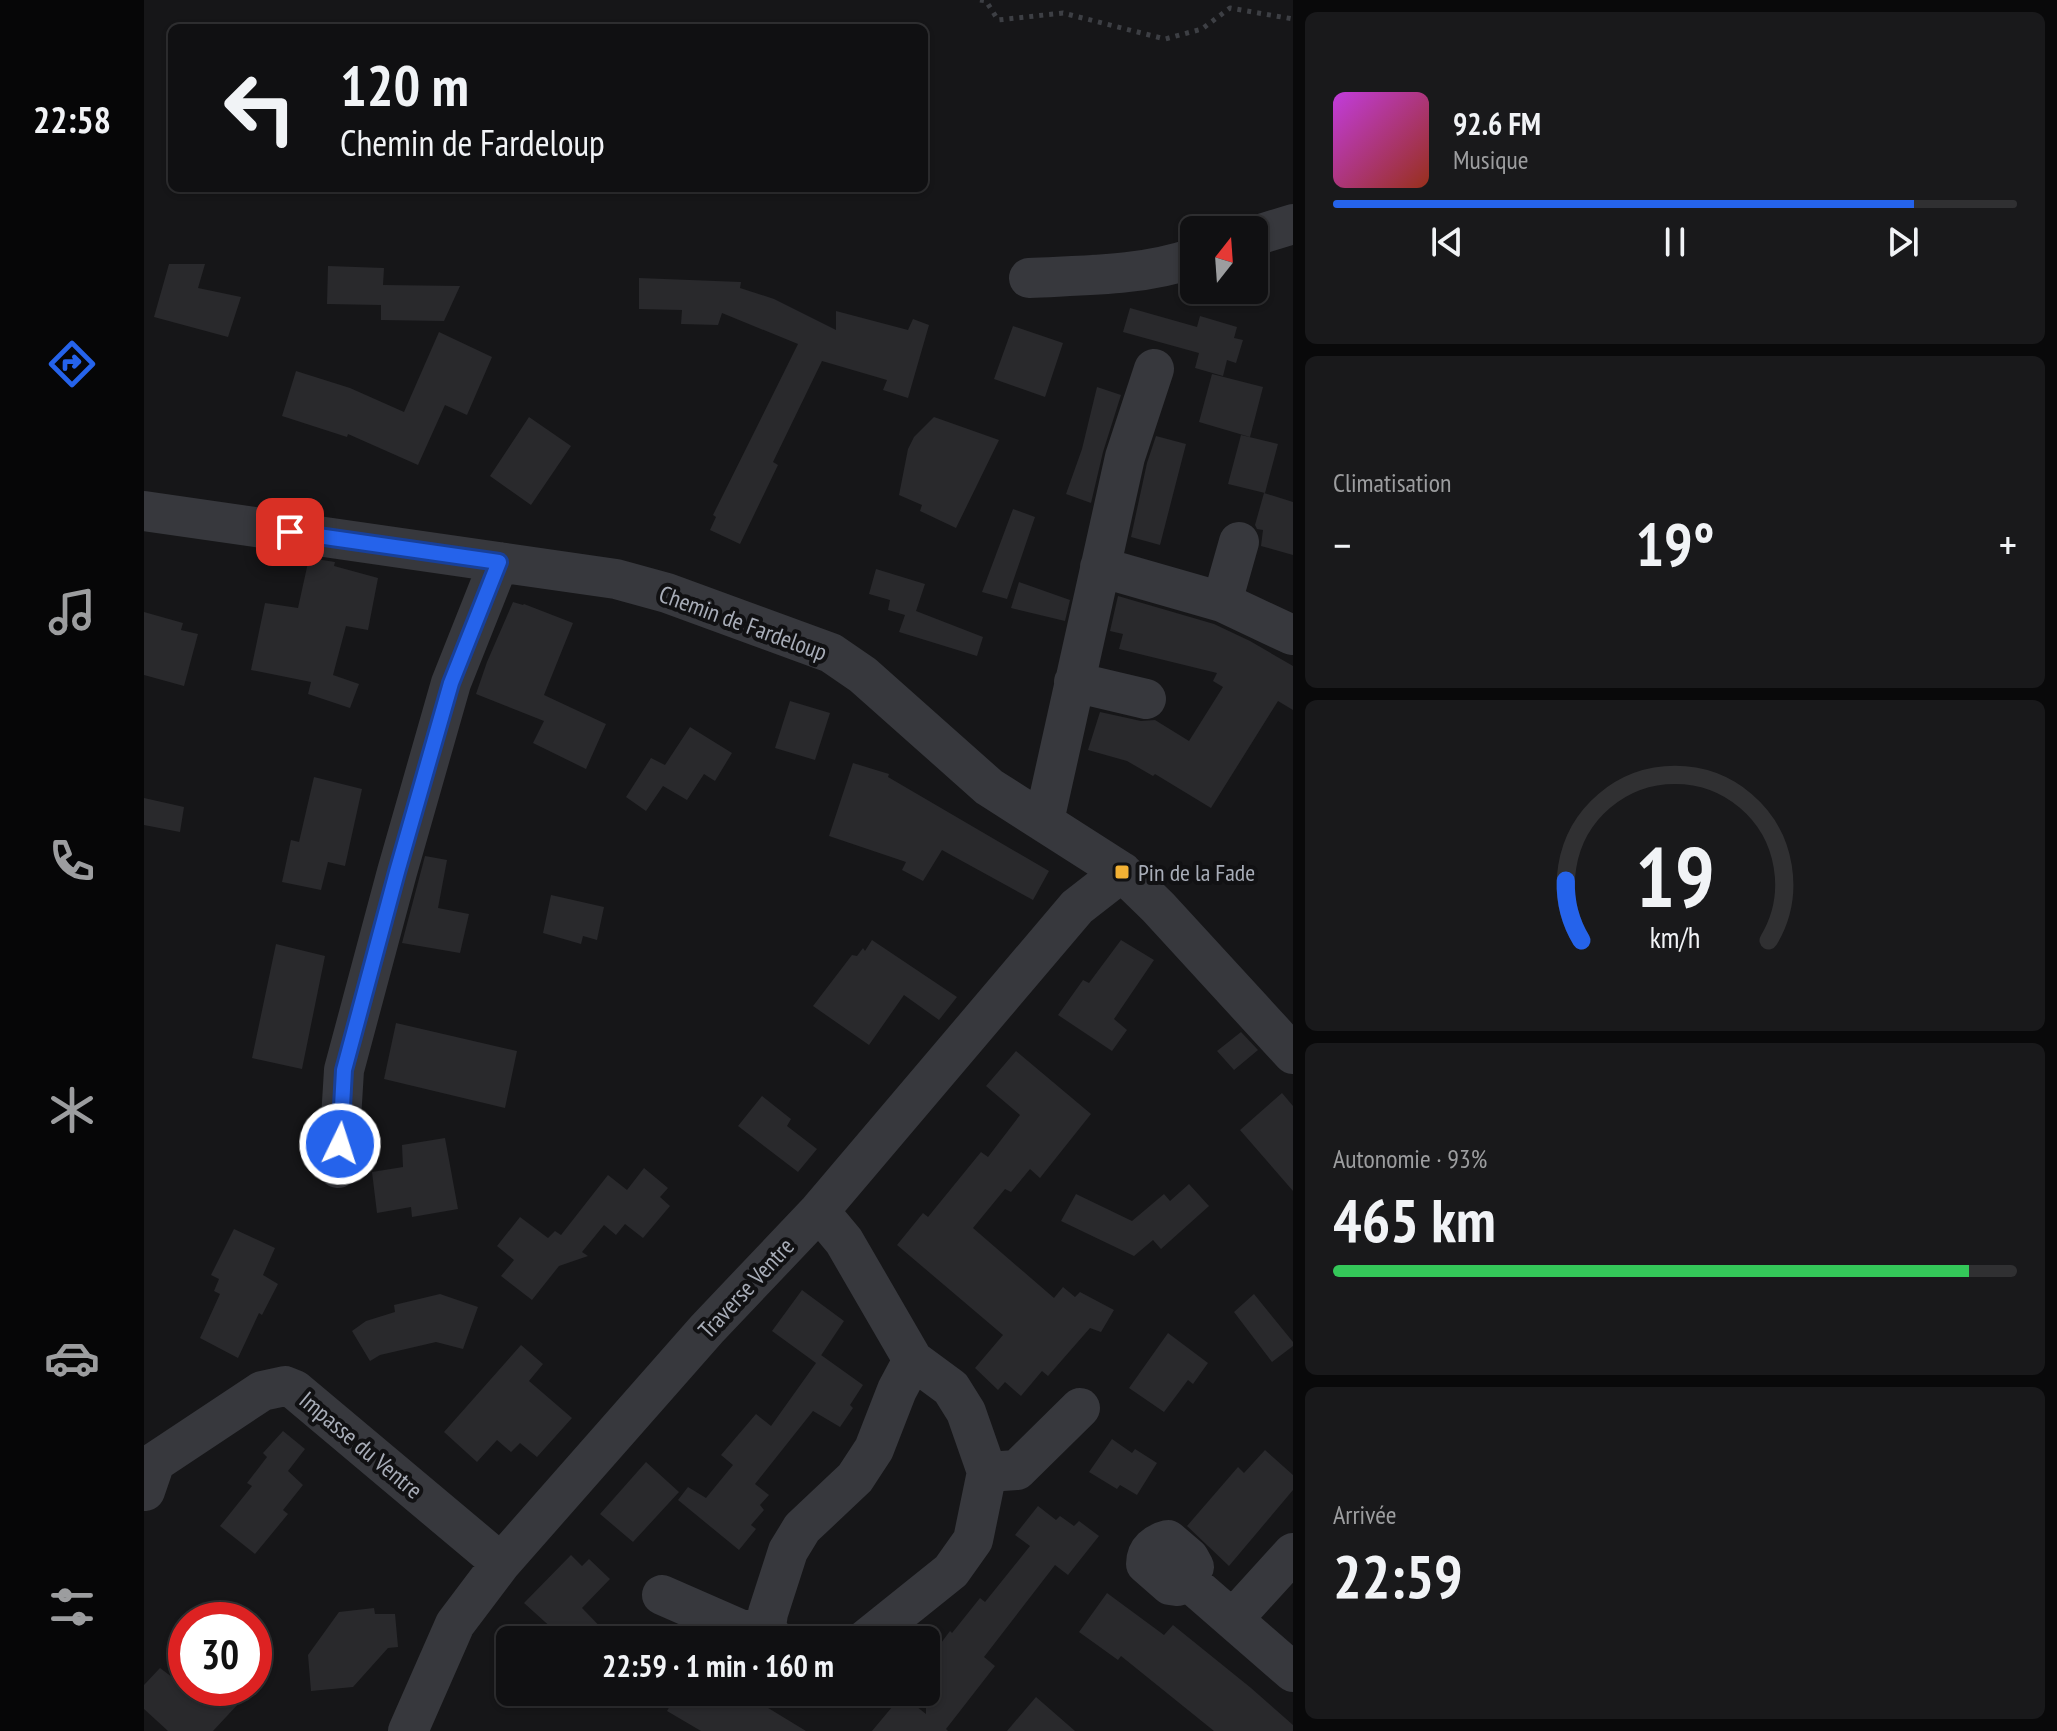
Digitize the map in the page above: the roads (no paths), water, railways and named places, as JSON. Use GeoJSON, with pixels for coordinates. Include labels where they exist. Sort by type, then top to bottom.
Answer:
{"type":"FeatureCollection","features":[{"type":"Feature","properties":{"kind":"street"},"geometry":{"type":"LineString","coordinates":[[1268,232],[1293,224]]}},
{"type":"Feature","properties":{"kind":"street"},"geometry":{"type":"LineString","coordinates":[[1029,278],[1138,272],[1180,263]]}},
{"type":"Feature","properties":{"kind":"street"},"geometry":{"type":"LineString","coordinates":[[1042,821],[1125,457],[1154,369]]}},
{"type":"Feature","properties":{"kind":"street","name":"Chemin de Fardeloup"},"geometry":{"type":"LineString","coordinates":[[144,511],[616,579],[667,593],[831,653],[863,675],[989,787],[1122,872],[1293,1054]]}},
{"type":"Feature","properties":{"kind":"street"},"geometry":{"type":"LineString","coordinates":[[1222,602],[1239,542]]}},
{"type":"Feature","properties":{"kind":"street"},"geometry":{"type":"LineString","coordinates":[[338,1168],[344,1070],[451,683],[499,562]]}},
{"type":"Feature","properties":{"kind":"street"},"geometry":{"type":"LineString","coordinates":[[1100,567],[1222,602],[1292,635]]}},
{"type":"Feature","properties":{"kind":"street"},"geometry":{"type":"LineString","coordinates":[[1074,682],[1146,699]]}},
{"type":"Feature","properties":{"kind":"street","name":"Traverse Ventre"},"geometry":{"type":"LineString","coordinates":[[408,1731],[455,1624],[501,1563],[707,1329],[819,1211],[1077,907],[1122,872]]}},
{"type":"Feature","properties":{"kind":"street"},"geometry":{"type":"LineString","coordinates":[[819,1211],[844,1241],[913,1360],[951,1388],[966,1412],[987,1472],[973,1540],[951,1571],[882,1626]]}},
{"type":"Feature","properties":{"kind":"street"},"geometry":{"type":"LineString","coordinates":[[769,1626],[768,1613],[788,1551],[802,1528],[855,1478],[868,1459],[913,1360]]}},
{"type":"Feature","properties":{"kind":"street","name":"Impasse du Ventre"},"geometry":{"type":"LineString","coordinates":[[145,1491],[155,1462],[262,1391],[285,1386],[295,1390],[501,1563]]}},
{"type":"Feature","properties":{"kind":"street"},"geometry":{"type":"LineString","coordinates":[[987,1472],[1017,1470],[1080,1408]]}},
{"type":"Feature","properties":{"kind":"street"},"geometry":{"type":"LineString","coordinates":[[1233,1619],[1293,1553]]}},
{"type":"Feature","properties":{"kind":"street"},"geometry":{"type":"LineString","coordinates":[[1186,1579],[1293,1672]]}},
{"type":"Feature","properties":{"kind":"street"},"geometry":{"type":"LineString","coordinates":[[662,1595],[733,1626]]}},
{"type":"Feature","properties":{"kind":"place","name":"Pin de la Fade"},"geometry":{"type":"Point","coordinates":[1122,872]}}]}
